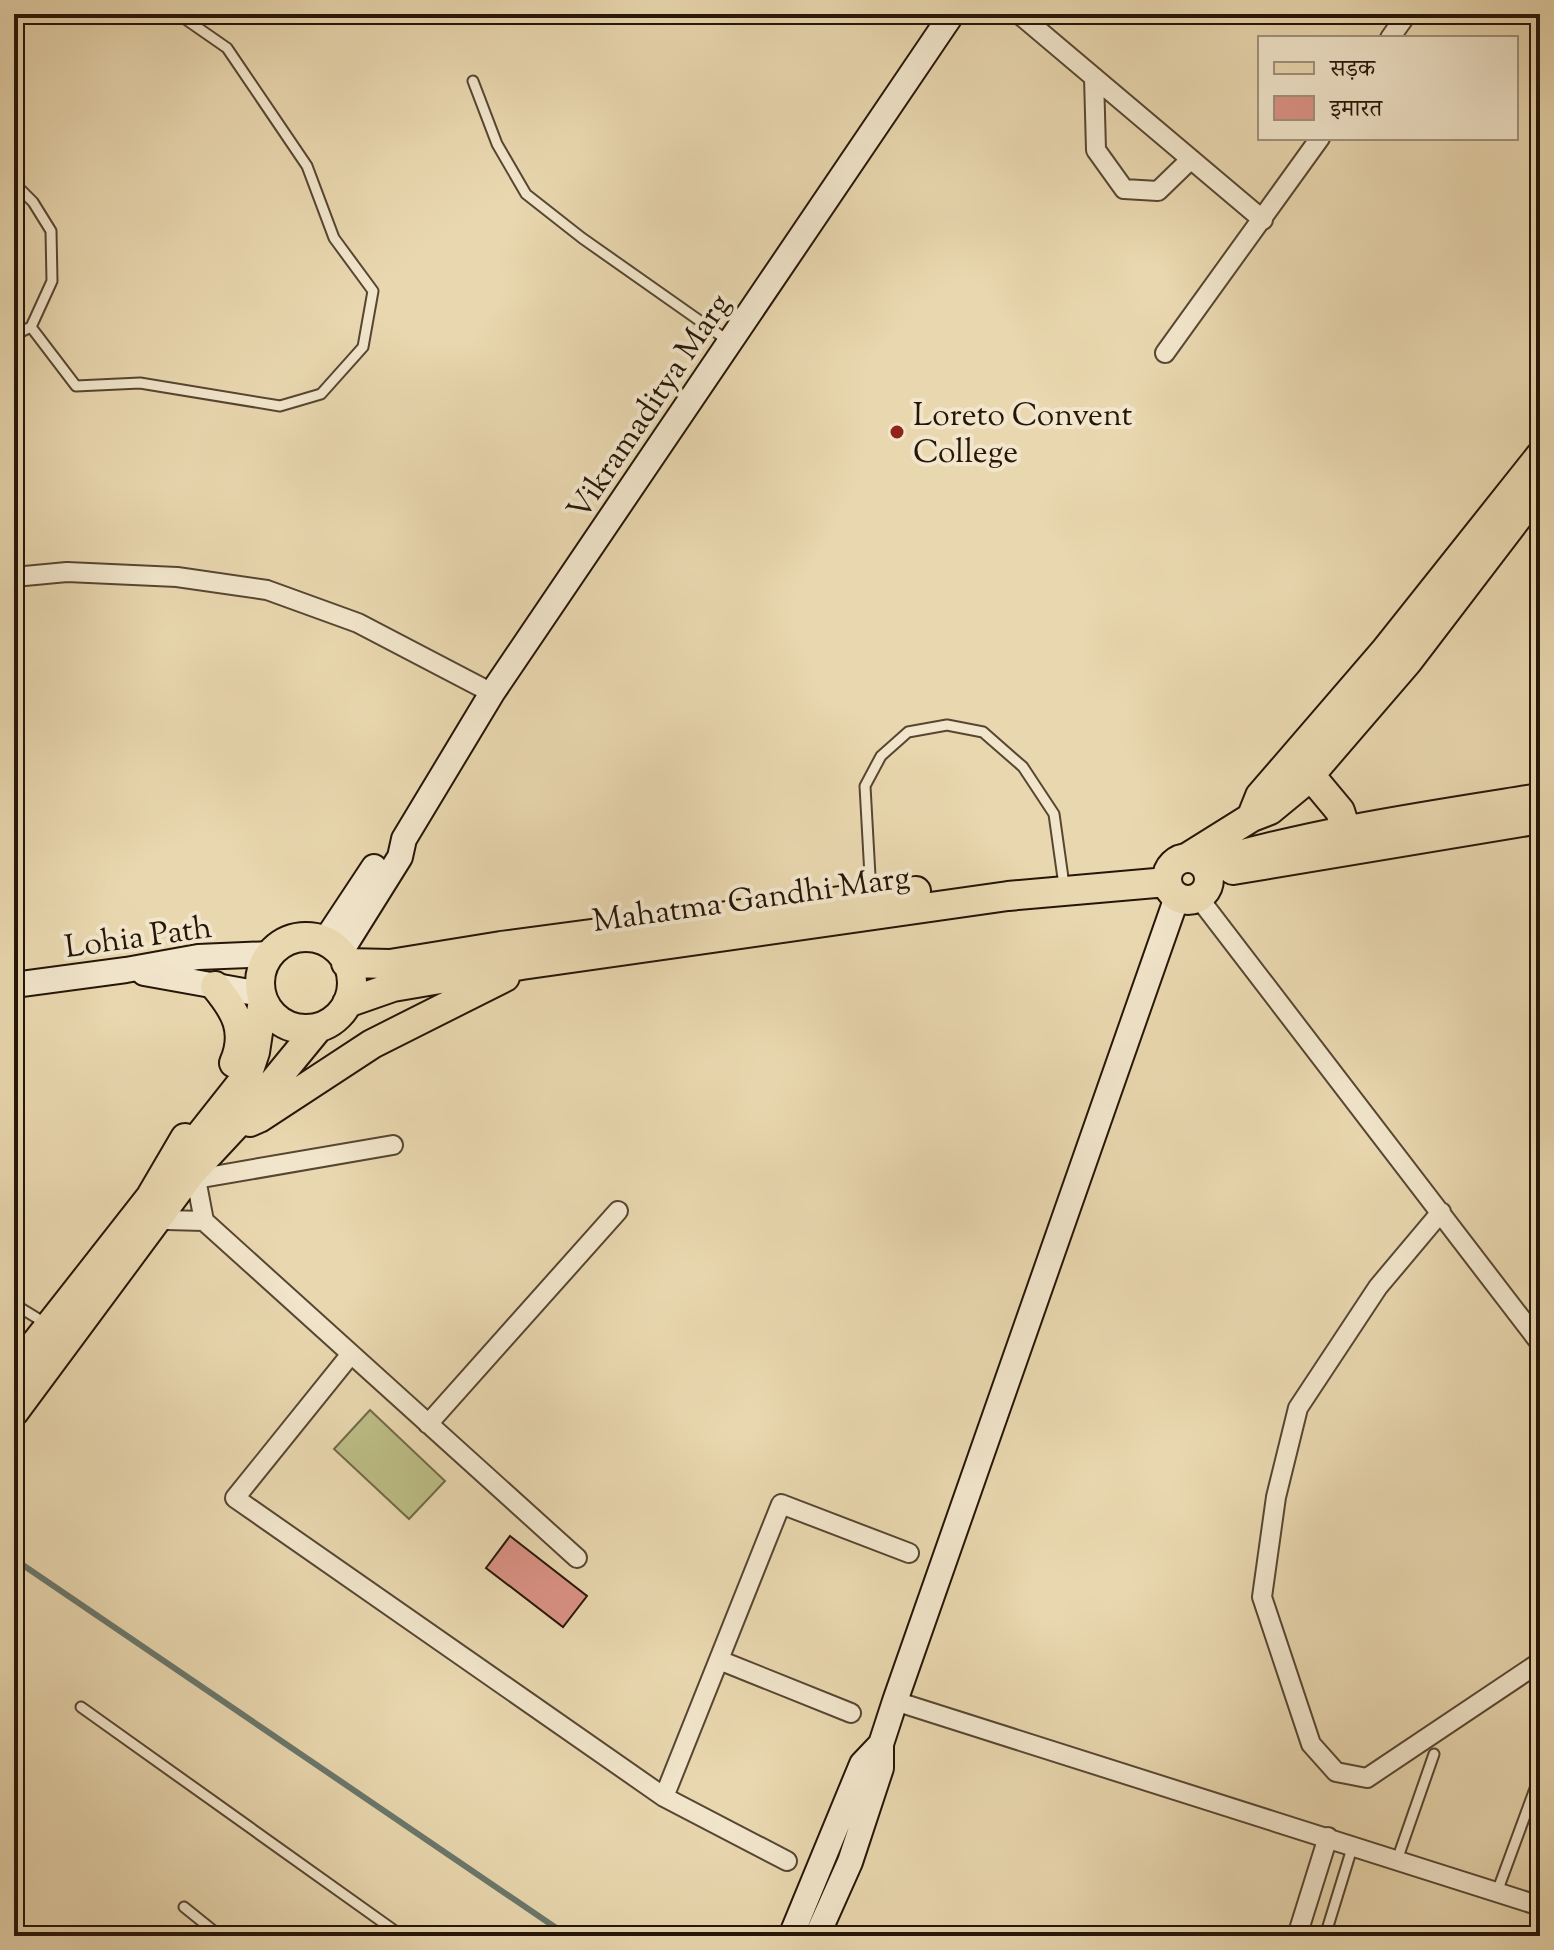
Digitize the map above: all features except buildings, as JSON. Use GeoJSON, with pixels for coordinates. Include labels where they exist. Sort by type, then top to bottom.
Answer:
{"type":"FeatureCollection","features":[{"type":"Feature","properties":{"kind":"main road","name":"Vikramaditya Marg"},"geometry":{"type":"LineString","coordinates":[[337,952],[389,845],[404,839],[492,693],[952,14]]}},
{"type":"Feature","properties":{"kind":"main road"},"geometry":{"type":"LineString","coordinates":[[1252,817],[1260,796],[1385,651],[1540,456]]}},
{"type":"Feature","properties":{"kind":"main road"},"geometry":{"type":"LineString","coordinates":[[817,1936],[850,1862],[881,1768],[881,1744],[895,1701],[1187,878],[1252,817],[1270,810],[1310,775],[1408,661],[1540,488]]}},
{"type":"Feature","properties":{"kind":"main road"},"geometry":{"type":"LineString","coordinates":[[1310,775],[1340,811],[1346,830]]}},
{"type":"Feature","properties":{"kind":"main road","name":"Mahatma Gandhi Marg"},"geometry":{"type":"LineString","coordinates":[[337,952],[390,964],[871,895],[1063,878],[1187,878],[1266,846],[1540,798]]}},
{"type":"Feature","properties":{"kind":"main road","name":"Mahatma Gandhi Marg"},"geometry":{"type":"LineString","coordinates":[[347,1003],[393,987],[522,965],[1008,896],[1187,878],[1540,819]]}},
{"type":"Feature","properties":{"kind":"main road"},"geometry":{"type":"LineString","coordinates":[[14,1371],[48,1325],[156,1206],[194,1176],[318,1028],[333,1020],[347,1003],[351,990],[350,972],[337,952],[312,937],[293,938],[278,946],[265,960],[260,977],[262,997],[255,1052],[247,1076],[156,1206],[14,1412]]}},
{"type":"Feature","properties":{"kind":"main road","name":"Lohia Path"},"geometry":{"type":"LineString","coordinates":[[14,985],[198,957],[271,954]]}},
{"type":"Feature","properties":{"kind":"main road"},"geometry":{"type":"LineString","coordinates":[[231,1129],[259,1118],[372,1044],[507,976],[522,965]]}},
{"type":"Feature","properties":{"kind":"main road"},"geometry":{"type":"LineString","coordinates":[[126,970],[262,997]]}},
{"type":"Feature","properties":{"kind":"main road"},"geometry":{"type":"LineString","coordinates":[[156,1206],[180,1145],[228,1075],[238,1053],[241,1030],[234,1009],[215,986]]}},
{"type":"Feature","properties":{"kind":"main road"},"geometry":{"type":"LineString","coordinates":[[262,997],[269,1011],[284,1024],[299,1029],[318,1028]]}},
{"type":"Feature","properties":{"kind":"main road"},"geometry":{"type":"LineString","coordinates":[[791,1936],[862,1764],[881,1744]]}},
{"type":"Feature","properties":{"kind":"street"},"geometry":{"type":"LineString","coordinates":[[1019,14],[1263,220]]}},
{"type":"Feature","properties":{"kind":"street"},"geometry":{"type":"LineString","coordinates":[[1391,36],[1407,14]]}},
{"type":"Feature","properties":{"kind":"street"},"geometry":{"type":"LineString","coordinates":[[1094,77],[1096,150],[1124,189],[1158,191],[1191,159]]}},
{"type":"Feature","properties":{"kind":"street"},"geometry":{"type":"LineString","coordinates":[[1165,353],[1319,140]]}},
{"type":"Feature","properties":{"kind":"street"},"geometry":{"type":"LineString","coordinates":[[14,577],[67,572],[177,577],[267,590],[358,623],[492,693]]}},
{"type":"Feature","properties":{"kind":"street"},"geometry":{"type":"LineString","coordinates":[[1187,878],[1540,1343]]}},
{"type":"Feature","properties":{"kind":"street"},"geometry":{"type":"LineString","coordinates":[[393,1145],[194,1176],[204,1221],[577,1558]]}},
{"type":"Feature","properties":{"kind":"street"},"geometry":{"type":"LineString","coordinates":[[156,1206],[167,1220],[204,1221]]}},
{"type":"Feature","properties":{"kind":"street"},"geometry":{"type":"LineString","coordinates":[[428,1424],[618,1211]]}},
{"type":"Feature","properties":{"kind":"street"},"geometry":{"type":"LineString","coordinates":[[1441,1212],[1378,1287],[1298,1408],[1276,1497],[1262,1597],[1311,1744],[1336,1772],[1367,1778],[1540,1662]]}},
{"type":"Feature","properties":{"kind":"street"},"geometry":{"type":"LineString","coordinates":[[351,1354],[235,1498],[664,1797],[787,1861]]}},
{"type":"Feature","properties":{"kind":"street"},"geometry":{"type":"LineString","coordinates":[[664,1797],[781,1504],[909,1553]]}},
{"type":"Feature","properties":{"kind":"street"},"geometry":{"type":"LineString","coordinates":[[719,1660],[851,1713]]}},
{"type":"Feature","properties":{"kind":"street"},"geometry":{"type":"LineString","coordinates":[[895,1701],[1540,1906]]}},
{"type":"Feature","properties":{"kind":"street"},"geometry":{"type":"LineString","coordinates":[[1297,1936],[1328,1837]]}},
{"type":"Feature","properties":{"kind":"lane"},"geometry":{"type":"LineString","coordinates":[[31,327],[76,386],[140,383],[280,406],[321,394],[363,347],[373,291],[334,238],[307,166],[227,48],[178,14]]}},
{"type":"Feature","properties":{"kind":"lane"},"geometry":{"type":"LineString","coordinates":[[473,81],[497,144],[526,194],[582,238],[730,342]]}},
{"type":"Feature","properties":{"kind":"lane"},"geometry":{"type":"LineString","coordinates":[[14,183],[33,202],[51,231],[52,281],[31,327],[14,335]]}},
{"type":"Feature","properties":{"kind":"lane"},"geometry":{"type":"LineString","coordinates":[[871,895],[865,786],[881,756],[908,732],[947,725],[983,732],[1023,767],[1054,814],[1063,878]]}},
{"type":"Feature","properties":{"kind":"lane"},"geometry":{"type":"LineString","coordinates":[[14,1304],[48,1325]]}},
{"type":"Feature","properties":{"kind":"lane"},"geometry":{"type":"LineString","coordinates":[[81,1707],[402,1936]]}},
{"type":"Feature","properties":{"kind":"lane"},"geometry":{"type":"LineString","coordinates":[[1397,1860],[1434,1754]]}},
{"type":"Feature","properties":{"kind":"lane"},"geometry":{"type":"LineString","coordinates":[[1497,1892],[1540,1775]]}},
{"type":"Feature","properties":{"kind":"lane"},"geometry":{"type":"LineString","coordinates":[[1328,1935],[1353,1845]]}},
{"type":"Feature","properties":{"kind":"lane"},"geometry":{"type":"LineString","coordinates":[[184,1907],[220,1936]]}},
{"type":"Feature","properties":{"kind":"green space"},"geometry":{"type":"Polygon","coordinates":[[[370,1410],[445,1481],[409,1519],[334,1449],[370,1410]]]}},
{"type":"Feature","properties":{"kind":"waterway"},"geometry":{"type":"LineString","coordinates":[[14,1559],[568,1936]]}},
{"type":"Feature","properties":{"kind":"place","name":"Loreto Convent College"},"geometry":{"type":"Point","coordinates":[897,432]}}]}
